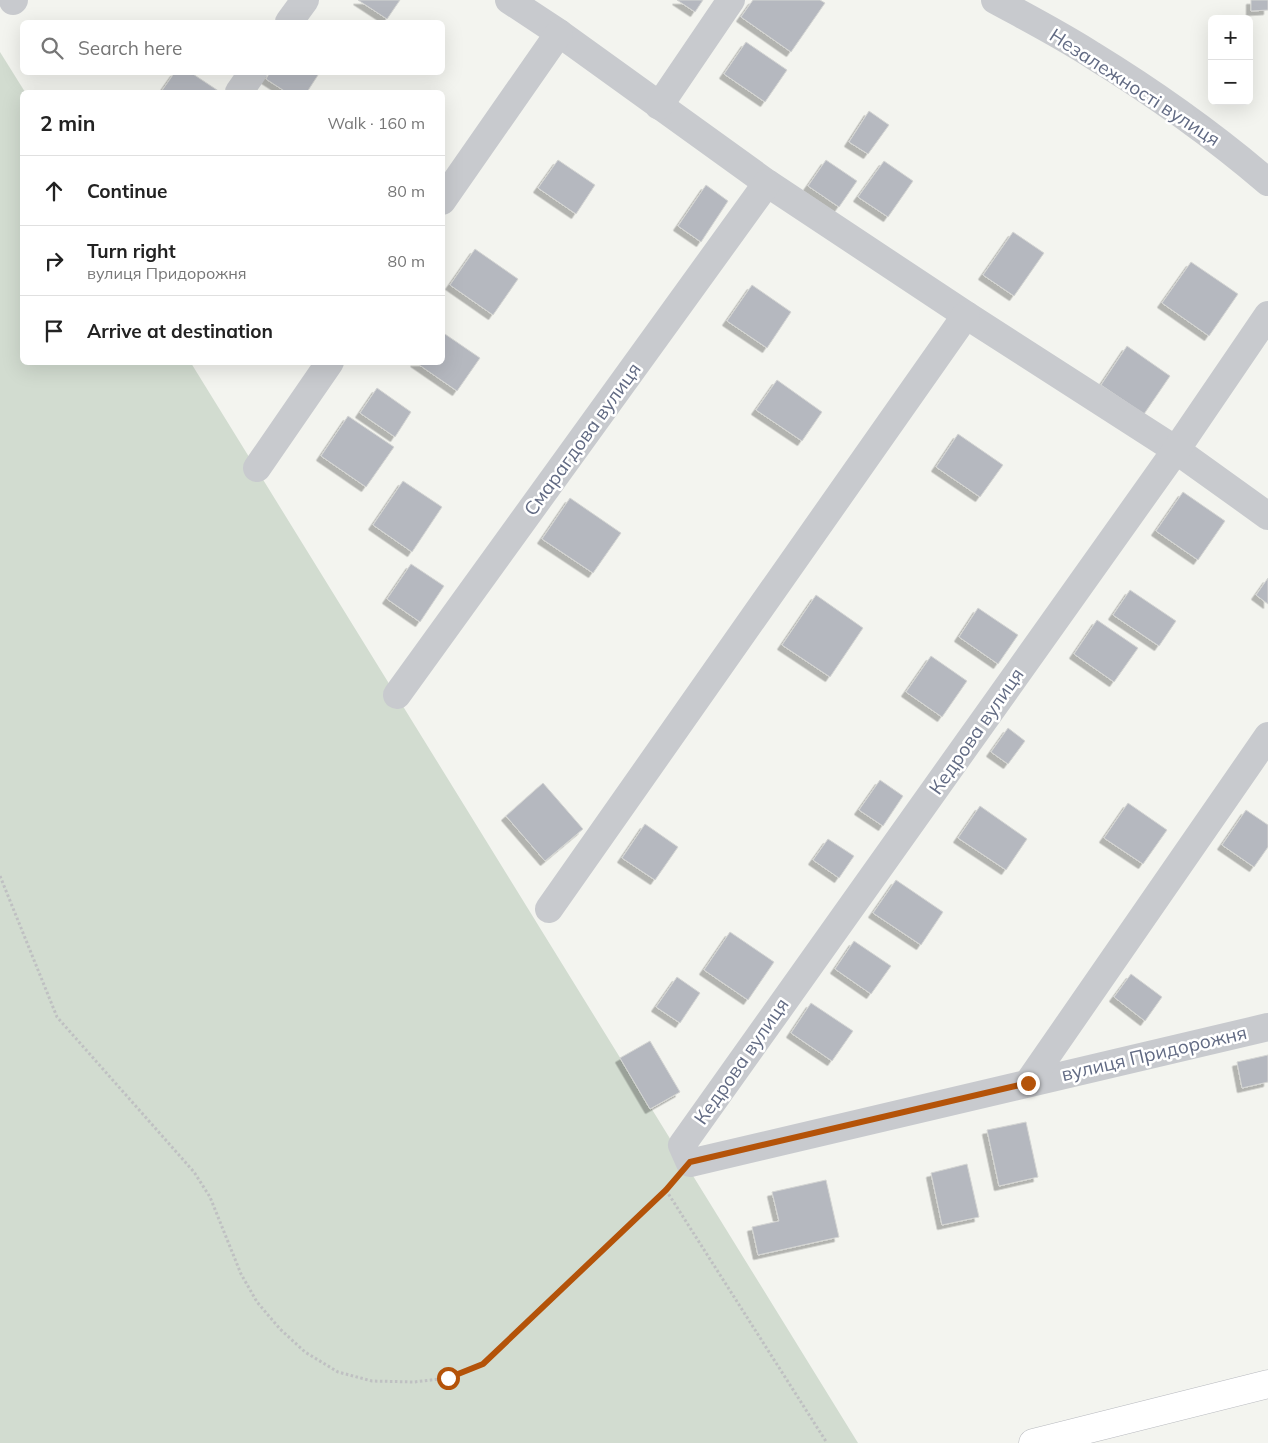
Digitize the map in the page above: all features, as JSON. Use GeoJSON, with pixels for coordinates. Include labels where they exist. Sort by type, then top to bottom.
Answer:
{"type":"FeatureCollection","features":[{"type":"Feature","properties":{"kind":"main road"},"geometry":{"type":"LineString","coordinates":[[1033,1443],[1268,1384]]}},
{"type":"Feature","properties":{"kind":"street"},"geometry":{"type":"LineString","coordinates":[[290,20],[305,0]]}},
{"type":"Feature","properties":{"kind":"street"},"geometry":{"type":"LineString","coordinates":[[509,0],[559,33],[767,183],[966,315],[1176,450],[1268,516]]}},
{"type":"Feature","properties":{"kind":"street"},"geometry":{"type":"LineString","coordinates":[[659,106],[731,0]]}},
{"type":"Feature","properties":{"kind":"street","name":"Незалежності вулиця"},"geometry":{"type":"LineString","coordinates":[[996,0],[1091,54],[1186,117],[1268,182]]}},
{"type":"Feature","properties":{"kind":"street"},"geometry":{"type":"LineString","coordinates":[[445,197],[559,33]]}},
{"type":"Feature","properties":{"kind":"street"},"geometry":{"type":"LineString","coordinates":[[240,90],[251,75]]}},
{"type":"Feature","properties":{"kind":"street","name":"Смарагдова вулиця"},"geometry":{"type":"LineString","coordinates":[[397,695],[767,183]]}},
{"type":"Feature","properties":{"kind":"street"},"geometry":{"type":"LineString","coordinates":[[549,909],[966,315]]}},
{"type":"Feature","properties":{"kind":"street","name":"Кедрова вулиця"},"geometry":{"type":"LineString","coordinates":[[686,1154],[1268,315]]}},
{"type":"Feature","properties":{"kind":"street"},"geometry":{"type":"LineString","coordinates":[[257,468],[328,365]]}},
{"type":"Feature","properties":{"kind":"street"},"geometry":{"type":"LineString","coordinates":[[1028,1083],[1268,736]]}},
{"type":"Feature","properties":{"kind":"street","name":"вулиця Придорожня"},"geometry":{"type":"LineString","coordinates":[[686,1154],[1028,1083],[1268,1027]]}},
{"type":"Feature","properties":{"kind":"path"},"geometry":{"type":"LineString","coordinates":[[0,876],[57,1017],[194,1172],[210,1197],[241,1274],[257,1302],[305,1352],[338,1372],[372,1381],[414,1382],[448,1378],[483,1364],[666,1190],[686,1154]]}},
{"type":"Feature","properties":{"kind":"path"},"geometry":{"type":"LineString","coordinates":[[666,1190],[827,1443]]}},
{"type":"Feature","properties":{"kind":"shaded area"},"geometry":{"type":"Polygon","coordinates":[[[0,52],[24,90],[20,90],[20,365],[192,365],[858,1443],[0,1443],[0,52]]]}},
{"type":"Feature","properties":{"kind":"building"},"geometry":{"type":"Polygon","coordinates":[[[358,0],[400,0],[387,19],[358,0]]]}},
{"type":"Feature","properties":{"kind":"building"},"geometry":{"type":"Polygon","coordinates":[[[677,0],[703,0],[695,12],[677,0]]]}},
{"type":"Feature","properties":{"kind":"building"},"geometry":{"type":"Polygon","coordinates":[[[753,0],[820,0],[825,3],[791,52],[741,17],[753,0]]]}},
{"type":"Feature","properties":{"kind":"building"},"geometry":{"type":"Polygon","coordinates":[[[1251,0],[1268,0],[1268,10],[1251,11],[1251,0]]]}},
{"type":"Feature","properties":{"kind":"building"},"geometry":{"type":"Polygon","coordinates":[[[746,42],[787,70],[765,102],[724,74],[746,42]]]}},
{"type":"Feature","properties":{"kind":"building"},"geometry":{"type":"Polygon","coordinates":[[[173,75],[194,75],[217,90],[162,90],[173,75]]]}},
{"type":"Feature","properties":{"kind":"building"},"geometry":{"type":"Polygon","coordinates":[[[268,75],[318,75],[308,90],[283,90],[266,79],[268,75]]]}},
{"type":"Feature","properties":{"kind":"building"},"geometry":{"type":"Polygon","coordinates":[[[869,111],[889,125],[868,154],[849,142],[869,111]]]}},
{"type":"Feature","properties":{"kind":"building"},"geometry":{"type":"Polygon","coordinates":[[[558,160],[595,185],[576,214],[538,188],[558,160]]]}},
{"type":"Feature","properties":{"kind":"building"},"geometry":{"type":"Polygon","coordinates":[[[826,160],[857,181],[839,207],[808,186],[826,160]]]}},
{"type":"Feature","properties":{"kind":"building"},"geometry":{"type":"Polygon","coordinates":[[[884,161],[913,181],[888,217],[858,197],[884,161]]]}},
{"type":"Feature","properties":{"kind":"building"},"geometry":{"type":"Polygon","coordinates":[[[706,185],[728,201],[701,242],[678,226],[706,185]]]}},
{"type":"Feature","properties":{"kind":"building"},"geometry":{"type":"Polygon","coordinates":[[[1013,232],[1044,253],[1014,296],[983,275],[1013,232]]]}},
{"type":"Feature","properties":{"kind":"building"},"geometry":{"type":"Polygon","coordinates":[[[475,249],[518,279],[493,315],[450,285],[475,249]]]}},
{"type":"Feature","properties":{"kind":"building"},"geometry":{"type":"Polygon","coordinates":[[[1191,262],[1238,294],[1209,336],[1162,303],[1191,262]]]}},
{"type":"Feature","properties":{"kind":"building"},"geometry":{"type":"Polygon","coordinates":[[[752,285],[791,312],[767,348],[727,321],[752,285]]]}},
{"type":"Feature","properties":{"kind":"building"},"geometry":{"type":"Polygon","coordinates":[[[445,334],[480,358],[457,391],[419,365],[445,365],[445,334]]]}},
{"type":"Feature","properties":{"kind":"building"},"geometry":{"type":"Polygon","coordinates":[[[1127,346],[1170,376],[1144,414],[1101,385],[1127,346]]]}},
{"type":"Feature","properties":{"kind":"building"},"geometry":{"type":"Polygon","coordinates":[[[777,380],[822,412],[802,441],[756,410],[777,380]]]}},
{"type":"Feature","properties":{"kind":"building"},"geometry":{"type":"Polygon","coordinates":[[[377,388],[411,412],[395,437],[360,413],[377,388]]]}},
{"type":"Feature","properties":{"kind":"building"},"geometry":{"type":"Polygon","coordinates":[[[348,416],[394,447],[366,487],[321,456],[348,416]]]}},
{"type":"Feature","properties":{"kind":"building"},"geometry":{"type":"Polygon","coordinates":[[[958,434],[1003,465],[980,497],[936,467],[958,434]]]}},
{"type":"Feature","properties":{"kind":"building"},"geometry":{"type":"Polygon","coordinates":[[[403,481],[442,507],[412,552],[373,525],[403,481]]]}},
{"type":"Feature","properties":{"kind":"building"},"geometry":{"type":"Polygon","coordinates":[[[1183,492],[1225,521],[1198,560],[1156,531],[1183,492]]]}},
{"type":"Feature","properties":{"kind":"building"},"geometry":{"type":"Polygon","coordinates":[[[570,498],[621,533],[593,573],[542,539],[570,498]]]}},
{"type":"Feature","properties":{"kind":"building"},"geometry":{"type":"Polygon","coordinates":[[[411,564],[444,586],[420,622],[387,599],[411,564]]]}},
{"type":"Feature","properties":{"kind":"building"},"geometry":{"type":"Polygon","coordinates":[[[1268,578],[1268,604],[1256,595],[1268,578]]]}},
{"type":"Feature","properties":{"kind":"building"},"geometry":{"type":"Polygon","coordinates":[[[1130,590],[1176,621],[1159,646],[1113,615],[1130,590]]]}},
{"type":"Feature","properties":{"kind":"building"},"geometry":{"type":"Polygon","coordinates":[[[816,595],[863,628],[830,677],[782,645],[816,595]]]}},
{"type":"Feature","properties":{"kind":"building"},"geometry":{"type":"Polygon","coordinates":[[[978,608],[1018,635],[998,664],[959,637],[978,608]]]}},
{"type":"Feature","properties":{"kind":"building"},"geometry":{"type":"Polygon","coordinates":[[[1097,620],[1138,648],[1114,682],[1074,654],[1097,620]]]}},
{"type":"Feature","properties":{"kind":"building"},"geometry":{"type":"Polygon","coordinates":[[[931,656],[967,681],[942,717],[906,692],[931,656]]]}},
{"type":"Feature","properties":{"kind":"building"},"geometry":{"type":"Polygon","coordinates":[[[1008,728],[1025,741],[1008,764],[991,752],[1008,728]]]}},
{"type":"Feature","properties":{"kind":"building"},"geometry":{"type":"Polygon","coordinates":[[[880,780],[903,796],[883,826],[859,810],[880,780]]]}},
{"type":"Feature","properties":{"kind":"building"},"geometry":{"type":"Polygon","coordinates":[[[543,783],[583,829],[545,861],[506,816],[543,783]]]}},
{"type":"Feature","properties":{"kind":"building"},"geometry":{"type":"Polygon","coordinates":[[[1128,803],[1167,830],[1143,864],[1104,838],[1128,803]]]}},
{"type":"Feature","properties":{"kind":"building"},"geometry":{"type":"Polygon","coordinates":[[[980,806],[1027,839],[1006,870],[958,838],[980,806]]]}},
{"type":"Feature","properties":{"kind":"building"},"geometry":{"type":"Polygon","coordinates":[[[1246,810],[1268,825],[1268,847],[1254,867],[1222,845],[1246,810]]]}},
{"type":"Feature","properties":{"kind":"building"},"geometry":{"type":"Polygon","coordinates":[[[645,824],[678,847],[655,880],[622,858],[645,824]]]}},
{"type":"Feature","properties":{"kind":"building"},"geometry":{"type":"Polygon","coordinates":[[[828,839],[854,856],[839,878],[813,860],[828,839]]]}},
{"type":"Feature","properties":{"kind":"building"},"geometry":{"type":"Polygon","coordinates":[[[896,880],[943,912],[921,945],[873,913],[896,880]]]}},
{"type":"Feature","properties":{"kind":"building"},"geometry":{"type":"Polygon","coordinates":[[[730,932],[774,962],[748,1000],[704,970],[730,932]]]}},
{"type":"Feature","properties":{"kind":"building"},"geometry":{"type":"Polygon","coordinates":[[[854,941],[891,966],[871,994],[835,969],[854,941]]]}},
{"type":"Feature","properties":{"kind":"building"},"geometry":{"type":"Polygon","coordinates":[[[1131,974],[1162,997],[1145,1021],[1114,997],[1131,974]]]}},
{"type":"Feature","properties":{"kind":"building"},"geometry":{"type":"Polygon","coordinates":[[[677,977],[700,993],[680,1023],[656,1007],[677,977]]]}},
{"type":"Feature","properties":{"kind":"building"},"geometry":{"type":"Polygon","coordinates":[[[811,1003],[853,1031],[832,1061],[791,1033],[811,1003]]]}},
{"type":"Feature","properties":{"kind":"building"},"geometry":{"type":"Polygon","coordinates":[[[650,1041],[680,1092],[650,1109],[620,1058],[650,1041]]]}},
{"type":"Feature","properties":{"kind":"building"},"geometry":{"type":"Polygon","coordinates":[[[1268,1055],[1268,1082],[1242,1088],[1237,1062],[1268,1055]]]}},
{"type":"Feature","properties":{"kind":"building"},"geometry":{"type":"Polygon","coordinates":[[[1026,1122],[1038,1177],[999,1186],[987,1130],[1026,1122]]]}},
{"type":"Feature","properties":{"kind":"building"},"geometry":{"type":"Polygon","coordinates":[[[967,1164],[979,1217],[942,1225],[931,1173],[967,1164]]]}},
{"type":"Feature","properties":{"kind":"building"},"geometry":{"type":"Polygon","coordinates":[[[826,1180],[839,1237],[758,1255],[752,1227],[779,1221],[772,1192],[826,1180]]]}},
{"type":"Feature","properties":{"kind":"route"},"geometry":{"type":"LineString","coordinates":[[448,1378],[483,1364],[666,1190],[690,1162],[1028,1083]]}}]}
